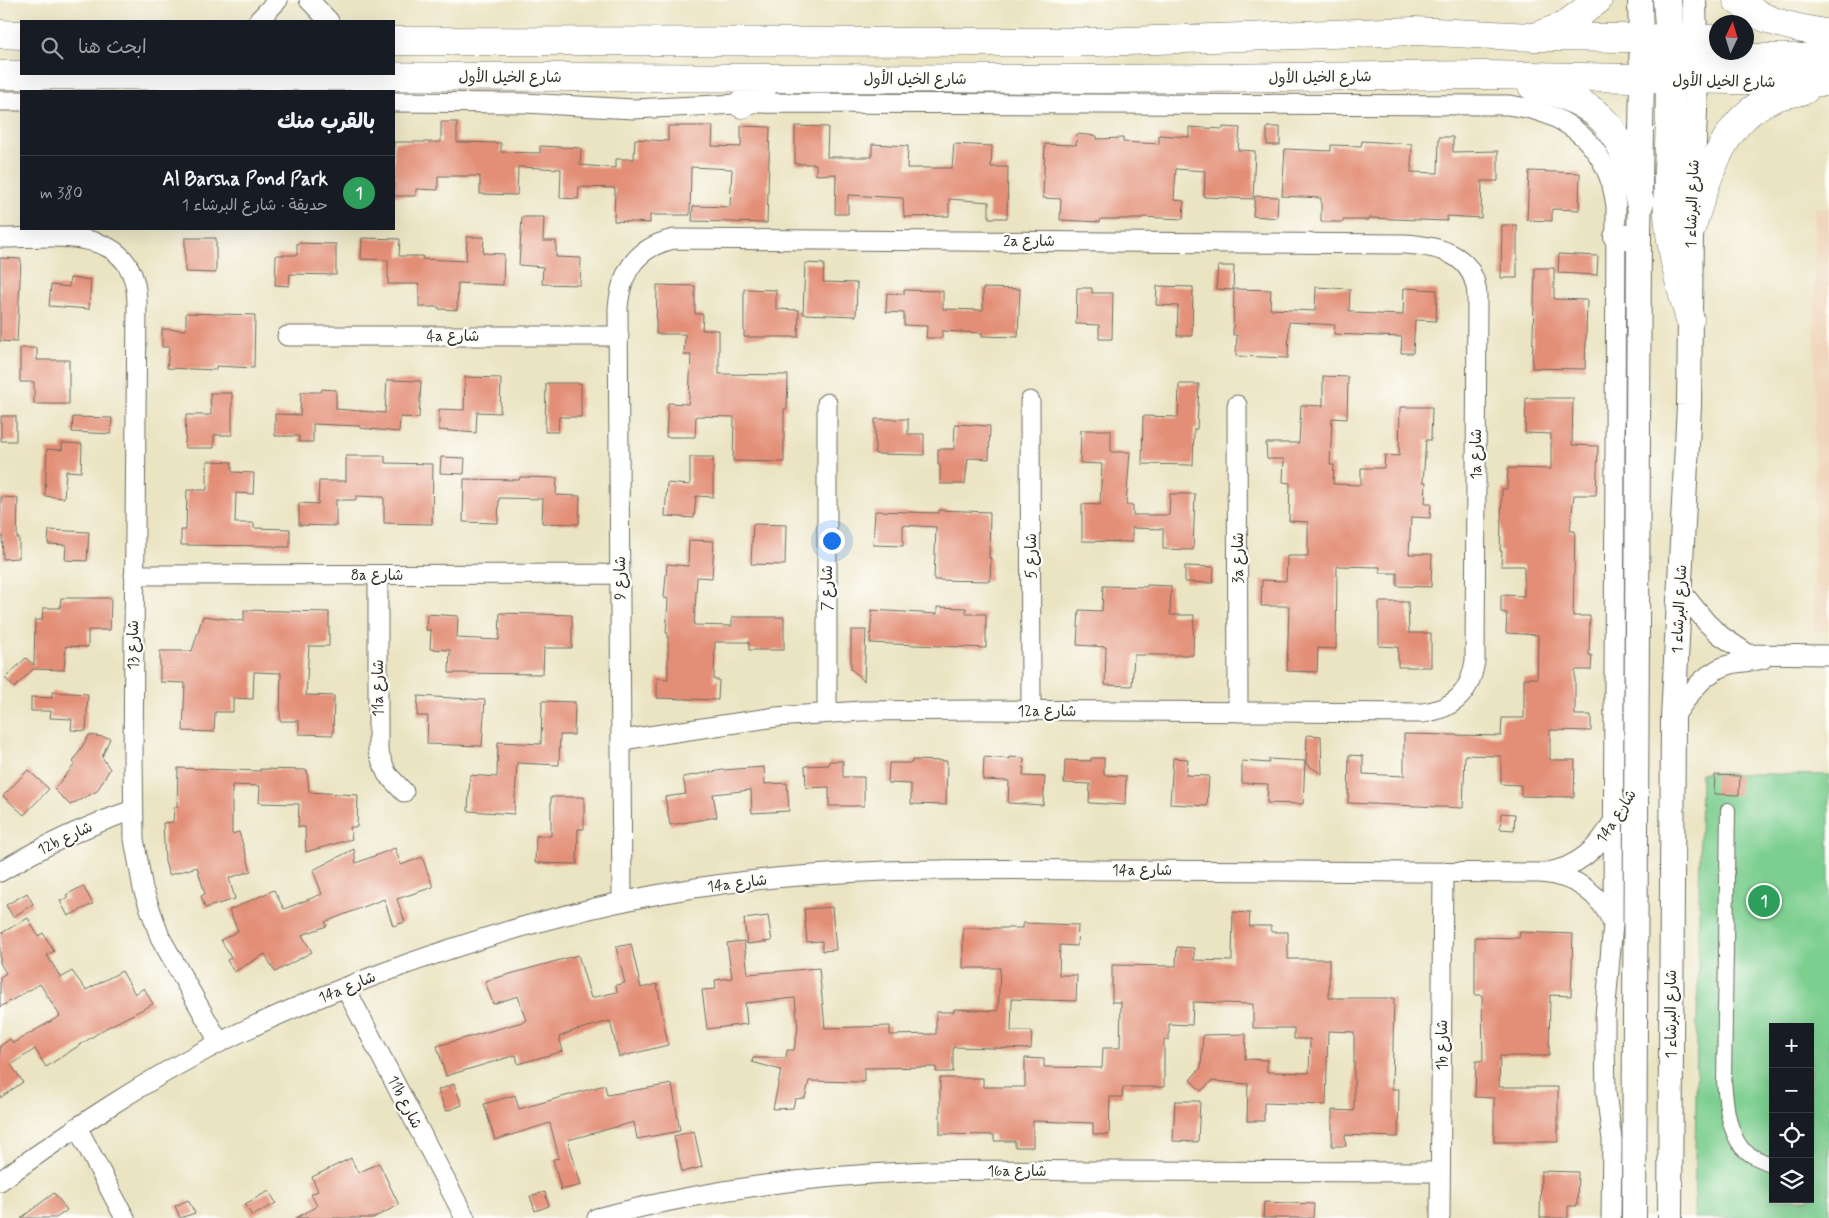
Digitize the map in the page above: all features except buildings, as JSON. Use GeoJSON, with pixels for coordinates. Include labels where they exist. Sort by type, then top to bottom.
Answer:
{"type":"FeatureCollection","features":[{"type":"Feature","properties":{"kind":"main road"},"geometry":{"type":"LineString","coordinates":[[1534,37],[1564,26],[1598,0]]}},
{"type":"Feature","properties":{"kind":"main road"},"geometry":{"type":"LineString","coordinates":[[1667,0],[1673,58],[1669,221],[1675,266],[1690,319]]}},
{"type":"Feature","properties":{"kind":"main road"},"geometry":{"type":"LineString","coordinates":[[1737,0],[1748,10],[1764,19],[1782,25],[1829,34]]}},
{"type":"Feature","properties":{"kind":"main road","name":"شارع الخيل الأول"},"geometry":{"type":"LineString","coordinates":[[395,41],[1098,42],[1415,31],[1534,37],[1829,84]]}},
{"type":"Feature","properties":{"kind":"main road"},"geometry":{"type":"LineString","coordinates":[[0,34],[20,35]]}},
{"type":"Feature","properties":{"kind":"main road"},"geometry":{"type":"LineString","coordinates":[[1754,39],[1829,39]]}},
{"type":"Feature","properties":{"kind":"main road"},"geometry":{"type":"LineString","coordinates":[[1417,76],[1451,64],[1468,62],[1673,58],[1829,58]]}},
{"type":"Feature","properties":{"kind":"main road","name":"شارع الخيل الأول"},"geometry":{"type":"LineString","coordinates":[[0,75],[1106,79],[1487,76],[1673,58]]}},
{"type":"Feature","properties":{"kind":"main road"},"geometry":{"type":"LineString","coordinates":[[1487,76],[1557,92],[1577,100],[1603,119],[1616,135],[1623,148],[1640,202]]}},
{"type":"Feature","properties":{"kind":"main road"},"geometry":{"type":"LineString","coordinates":[[742,104],[771,78]]}},
{"type":"Feature","properties":{"kind":"main road"},"geometry":{"type":"LineString","coordinates":[[1691,229],[1714,160],[1737,122],[1755,107],[1781,95],[1829,84]]}},
{"type":"Feature","properties":{"kind":"street"},"geometry":{"type":"LineString","coordinates":[[259,20],[278,0]]}},
{"type":"Feature","properties":{"kind":"street"},"geometry":{"type":"LineString","coordinates":[[309,0],[327,20]]}},
{"type":"Feature","properties":{"kind":"street","name":"شارع البرشاء 1"},"geometry":{"type":"LineString","coordinates":[[1640,0],[1673,58],[1691,229],[1689,405],[1673,718],[1670,1218]]}},
{"type":"Feature","properties":{"kind":"street","name":"شارع البرشاء 1"},"geometry":{"type":"LineString","coordinates":[[1634,1218],[1637,783],[1628,237],[1640,202],[1673,58],[1694,0]]}},
{"type":"Feature","properties":{"kind":"street"},"geometry":{"type":"LineString","coordinates":[[0,101],[20,101]]}},
{"type":"Feature","properties":{"kind":"street"},"geometry":{"type":"LineString","coordinates":[[395,102],[524,102],[633,109],[742,104],[1508,105],[1536,110],[1562,121],[1585,137],[1606,169],[1628,237],[1614,584],[1613,924],[1605,1016],[1606,1092],[1612,1140],[1611,1218]]}},
{"type":"Feature","properties":{"kind":"street","name":"شارع 13"},"geometry":{"type":"LineString","coordinates":[[0,238],[69,238],[102,243],[111,247],[127,262],[132,271],[136,287],[133,810],[138,864],[151,913],[172,960],[219,1042]]}},
{"type":"Feature","properties":{"kind":"street","name":"2a شارع"},"geometry":{"type":"LineString","coordinates":[[636,258],[653,246],[674,239],[1404,244],[1427,246]]}},
{"type":"Feature","properties":{"kind":"street","name":"1a شارع"},"geometry":{"type":"LineString","coordinates":[[1427,246],[1454,255],[1461,260],[1472,273],[1477,288],[1475,651],[1473,671],[1466,690]]}},
{"type":"Feature","properties":{"kind":"street","name":"شارع 9"},"geometry":{"type":"LineString","coordinates":[[622,901],[619,294],[625,276],[636,258]]}},
{"type":"Feature","properties":{"kind":"street","name":"4a شارع"},"geometry":{"type":"LineString","coordinates":[[287,336],[619,336]]}},
{"type":"Feature","properties":{"kind":"street","name":"شارع 5"},"geometry":{"type":"LineString","coordinates":[[1030,402],[1031,710]]}},
{"type":"Feature","properties":{"kind":"street","name":"شارع 7"},"geometry":{"type":"LineString","coordinates":[[826,403],[827,713]]}},
{"type":"Feature","properties":{"kind":"street","name":"3a شارع"},"geometry":{"type":"LineString","coordinates":[[1238,405],[1238,712]]}},
{"type":"Feature","properties":{"kind":"street","name":"8a شارع"},"geometry":{"type":"LineString","coordinates":[[134,575],[620,574]]}},
{"type":"Feature","properties":{"kind":"street","name":"11a شارع"},"geometry":{"type":"LineString","coordinates":[[378,575],[378,751],[387,774],[404,792]]}},
{"type":"Feature","properties":{"kind":"street"},"geometry":{"type":"LineString","coordinates":[[1680,590],[1707,623],[1733,646],[1748,654],[1829,655]]}},
{"type":"Feature","properties":{"kind":"street"},"geometry":{"type":"LineString","coordinates":[[1673,718],[1692,690],[1712,671],[1735,663],[1750,662],[1777,655]]}},
{"type":"Feature","properties":{"kind":"street","name":"12a شارع"},"geometry":{"type":"LineString","coordinates":[[622,740],[724,724],[827,713],[1031,710],[1423,713],[1452,704],[1466,690]]}},
{"type":"Feature","properties":{"kind":"street","name":"14a شارع"},"geometry":{"type":"LineString","coordinates":[[1541,873],[1567,867],[1590,853],[1600,844],[1637,783]]}},
{"type":"Feature","properties":{"kind":"street","name":"12b شارع"},"geometry":{"type":"LineString","coordinates":[[2,868],[67,835],[133,810]]}},
{"type":"Feature","properties":{"kind":"street"},"geometry":{"type":"LineString","coordinates":[[1728,810],[1724,1081],[1726,1109],[1743,1149],[1769,1163]]}},
{"type":"Feature","properties":{"kind":"street","name":"14a شارع"},"geometry":{"type":"LineString","coordinates":[[0,1180],[77,1127],[219,1042],[345,987],[412,962],[494,935],[575,912],[680,890],[794,876],[912,870],[1541,873],[1554,874],[1579,883],[1600,901],[1608,912],[1613,924]]}},
{"type":"Feature","properties":{"kind":"street","name":"1b شارع"},"geometry":{"type":"LineString","coordinates":[[1440,1218],[1443,872]]}},
{"type":"Feature","properties":{"kind":"street","name":"11b شارع"},"geometry":{"type":"LineString","coordinates":[[345,987],[465,1218]]}},
{"type":"Feature","properties":{"kind":"street"},"geometry":{"type":"LineString","coordinates":[[77,1127],[125,1218]]}},
{"type":"Feature","properties":{"kind":"street","name":"16a شارع"},"geometry":{"type":"LineString","coordinates":[[597,1218],[633,1208],[719,1191],[765,1184],[876,1174],[987,1170],[1440,1172]]}},
{"type":"Feature","properties":{"kind":"shaded area"},"geometry":{"type":"Polygon","coordinates":[[[1815,208],[1829,208],[1829,631],[1814,631],[1815,208]]]}},
{"type":"Feature","properties":{"kind":"green space"},"geometry":{"type":"Polygon","coordinates":[[[1701,773],[1829,775],[1829,1218],[1694,1218],[1701,773]]]}},
{"type":"Feature","properties":{"kind":"place","name":"Al Barsha Pond Park"},"geometry":{"type":"Point","coordinates":[1764,901]}}]}
